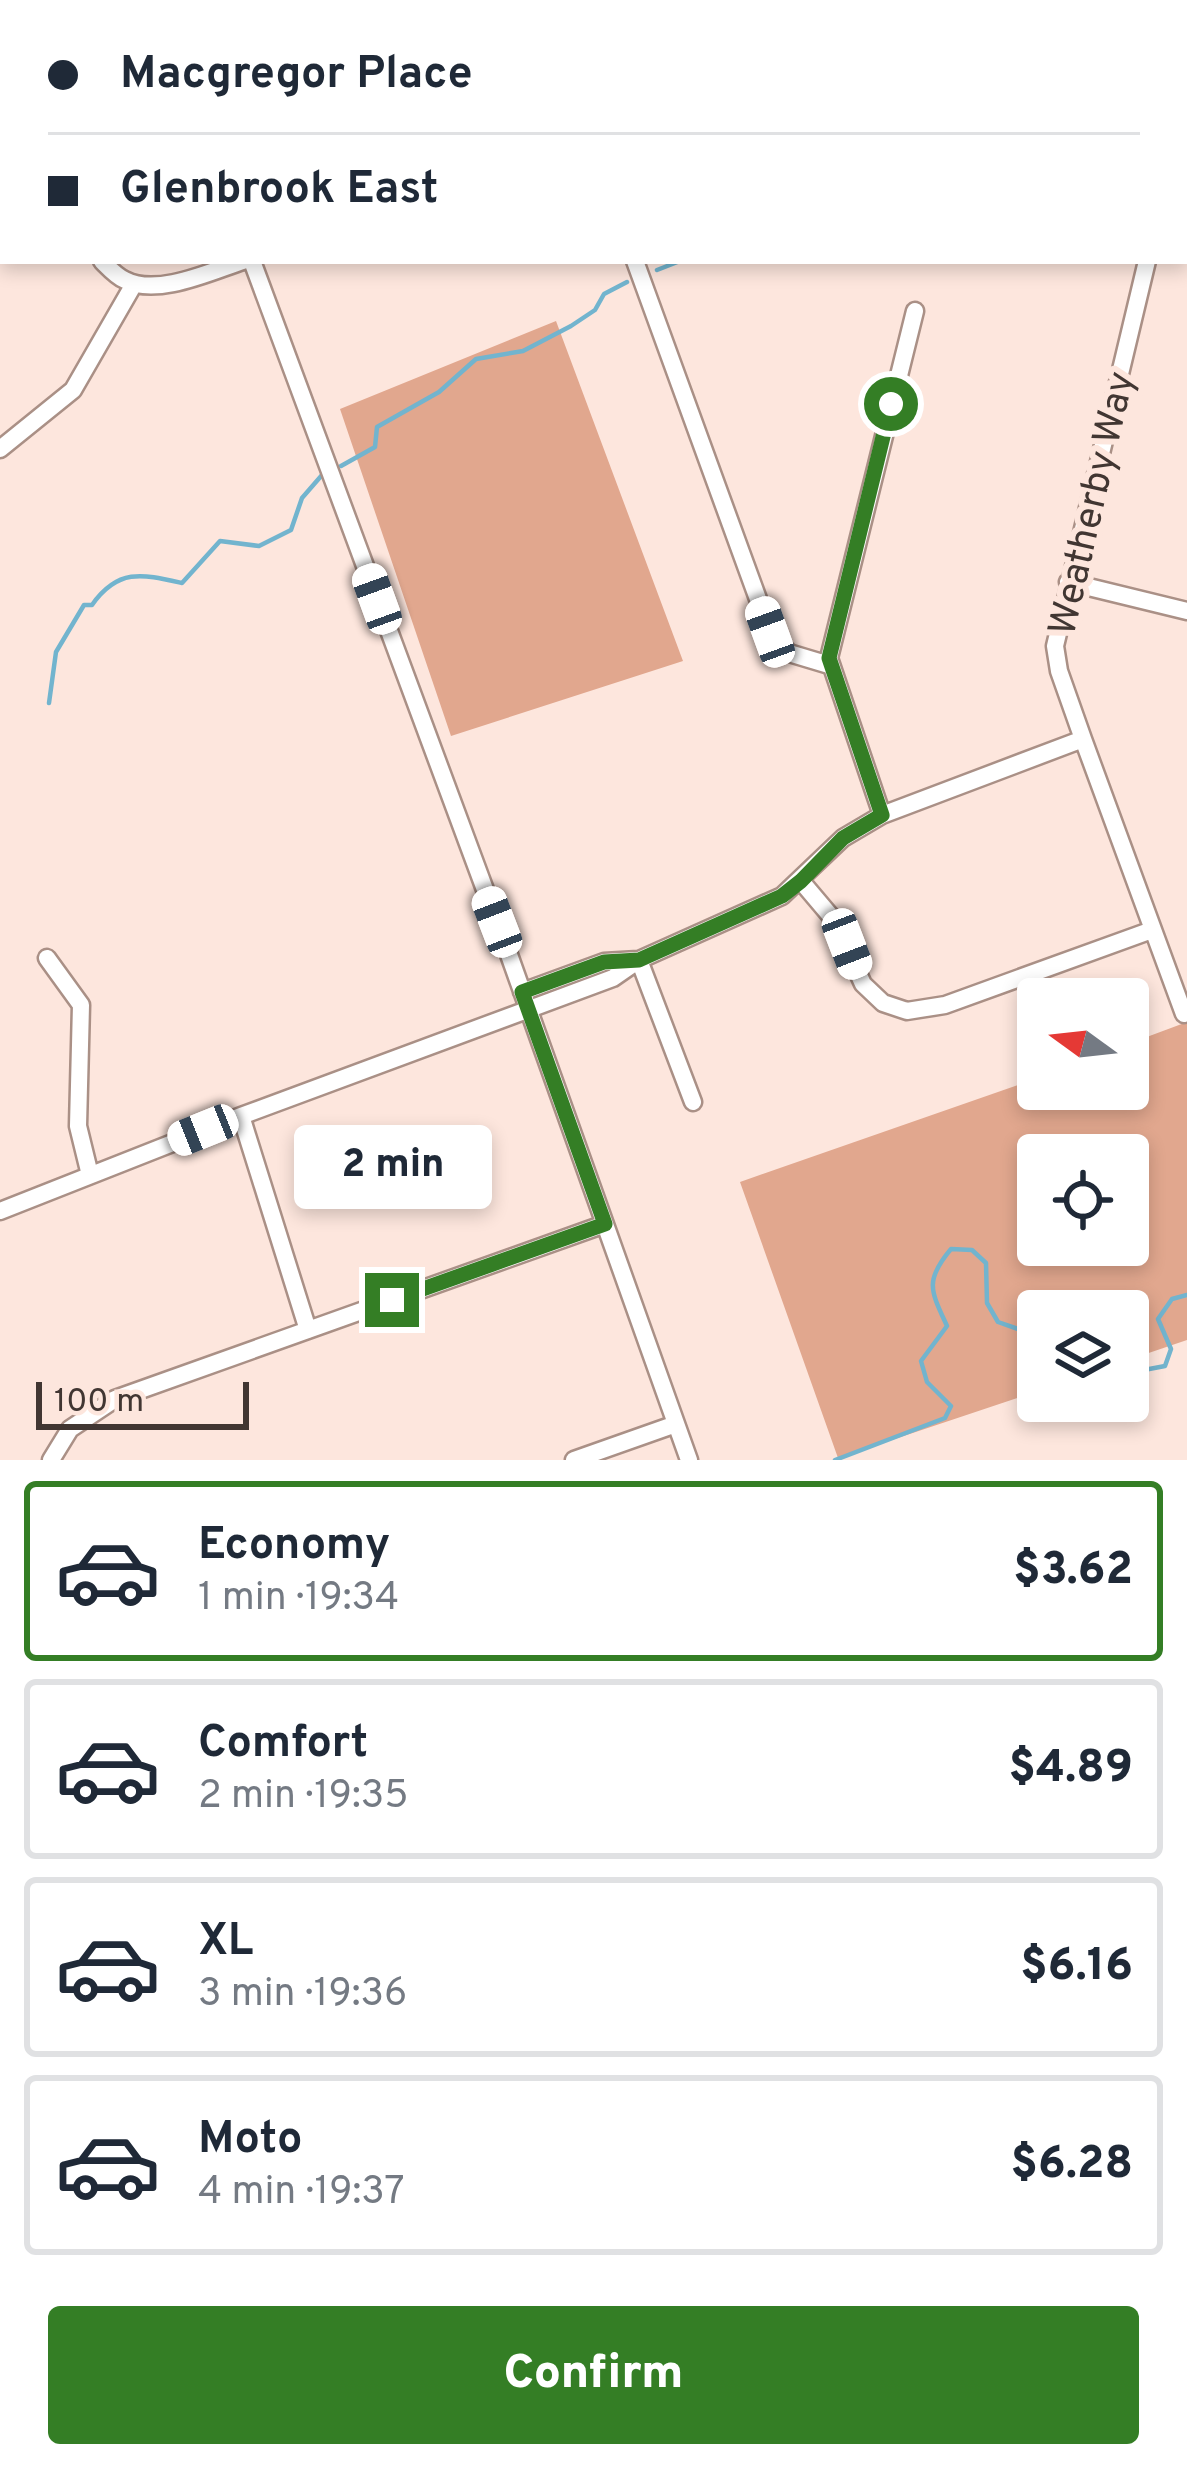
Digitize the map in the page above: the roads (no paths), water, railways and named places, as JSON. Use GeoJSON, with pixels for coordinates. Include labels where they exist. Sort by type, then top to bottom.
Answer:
{"type":"FeatureCollection","features":[{"type":"Feature","properties":{"kind":"street"},"geometry":{"type":"LineString","coordinates":[[106,264],[134,284],[176,281],[237,264]]}},
{"type":"Feature","properties":{"kind":"street"},"geometry":{"type":"LineString","coordinates":[[249,264],[529,1011],[688,1460]]}},
{"type":"Feature","properties":{"kind":"street"},"geometry":{"type":"LineString","coordinates":[[636,264],[770,632],[790,652],[829,665]]}},
{"type":"Feature","properties":{"kind":"street","name":"Weatherby Way"},"geometry":{"type":"LineString","coordinates":[[1147,264],[1055,646],[1083,740],[1184,1014]]}},
{"type":"Feature","properties":{"kind":"street"},"geometry":{"type":"LineString","coordinates":[[0,449],[73,389],[134,284]]}},
{"type":"Feature","properties":{"kind":"street"},"geometry":{"type":"LineString","coordinates":[[882,815],[829,665],[914,311]]}},
{"type":"Feature","properties":{"kind":"street"},"geometry":{"type":"LineString","coordinates":[[1068,582],[1187,611]]}},
{"type":"Feature","properties":{"kind":"street"},"geometry":{"type":"LineString","coordinates":[[0,1211],[613,978],[639,960],[782,896],[843,838],[882,815],[1083,740]]}},
{"type":"Feature","properties":{"kind":"street"},"geometry":{"type":"LineString","coordinates":[[801,881],[834,920],[863,984],[883,1003],[907,1011],[945,1005],[1152,930]]}},
{"type":"Feature","properties":{"kind":"street"},"geometry":{"type":"LineString","coordinates":[[47,958],[81,1005],[78,1126],[90,1175]]}},
{"type":"Feature","properties":{"kind":"street"},"geometry":{"type":"LineString","coordinates":[[522,992],[604,962],[639,960]]}},
{"type":"Feature","properties":{"kind":"street"},"geometry":{"type":"LineString","coordinates":[[639,960],[693,1102]]}},
{"type":"Feature","properties":{"kind":"street"},"geometry":{"type":"LineString","coordinates":[[241,1116],[308,1330]]}},
{"type":"Feature","properties":{"kind":"street"},"geometry":{"type":"LineString","coordinates":[[51,1460],[70,1430],[100,1406],[605,1224]]}},
{"type":"Feature","properties":{"kind":"street"},"geometry":{"type":"LineString","coordinates":[[574,1460],[676,1424]]}},
{"type":"Feature","properties":{"kind":"waterway"},"geometry":{"type":"LineString","coordinates":[[657,270],[672,264]]}},
{"type":"Feature","properties":{"kind":"waterway"},"geometry":{"type":"LineString","coordinates":[[341,466],[375,447],[377,427],[439,392],[476,359],[523,351],[571,326],[595,310],[604,294],[627,282]]}},
{"type":"Feature","properties":{"kind":"waterway"},"geometry":{"type":"LineString","coordinates":[[49,703],[56,652],[84,605],[92,605],[121,579],[155,577],[182,583],[220,541],[259,546],[291,530],[302,498],[322,475]]}},
{"type":"Feature","properties":{"kind":"waterway"},"geometry":{"type":"LineString","coordinates":[[835,1460],[945,1418],[951,1406],[927,1382],[921,1361],[947,1326],[933,1286],[951,1249],[972,1250],[986,1263],[987,1303],[998,1322],[1017,1329]]}},
{"type":"Feature","properties":{"kind":"waterway"},"geometry":{"type":"LineString","coordinates":[[1149,1369],[1165,1366],[1171,1349],[1158,1319],[1172,1299],[1187,1295]]}}]}
